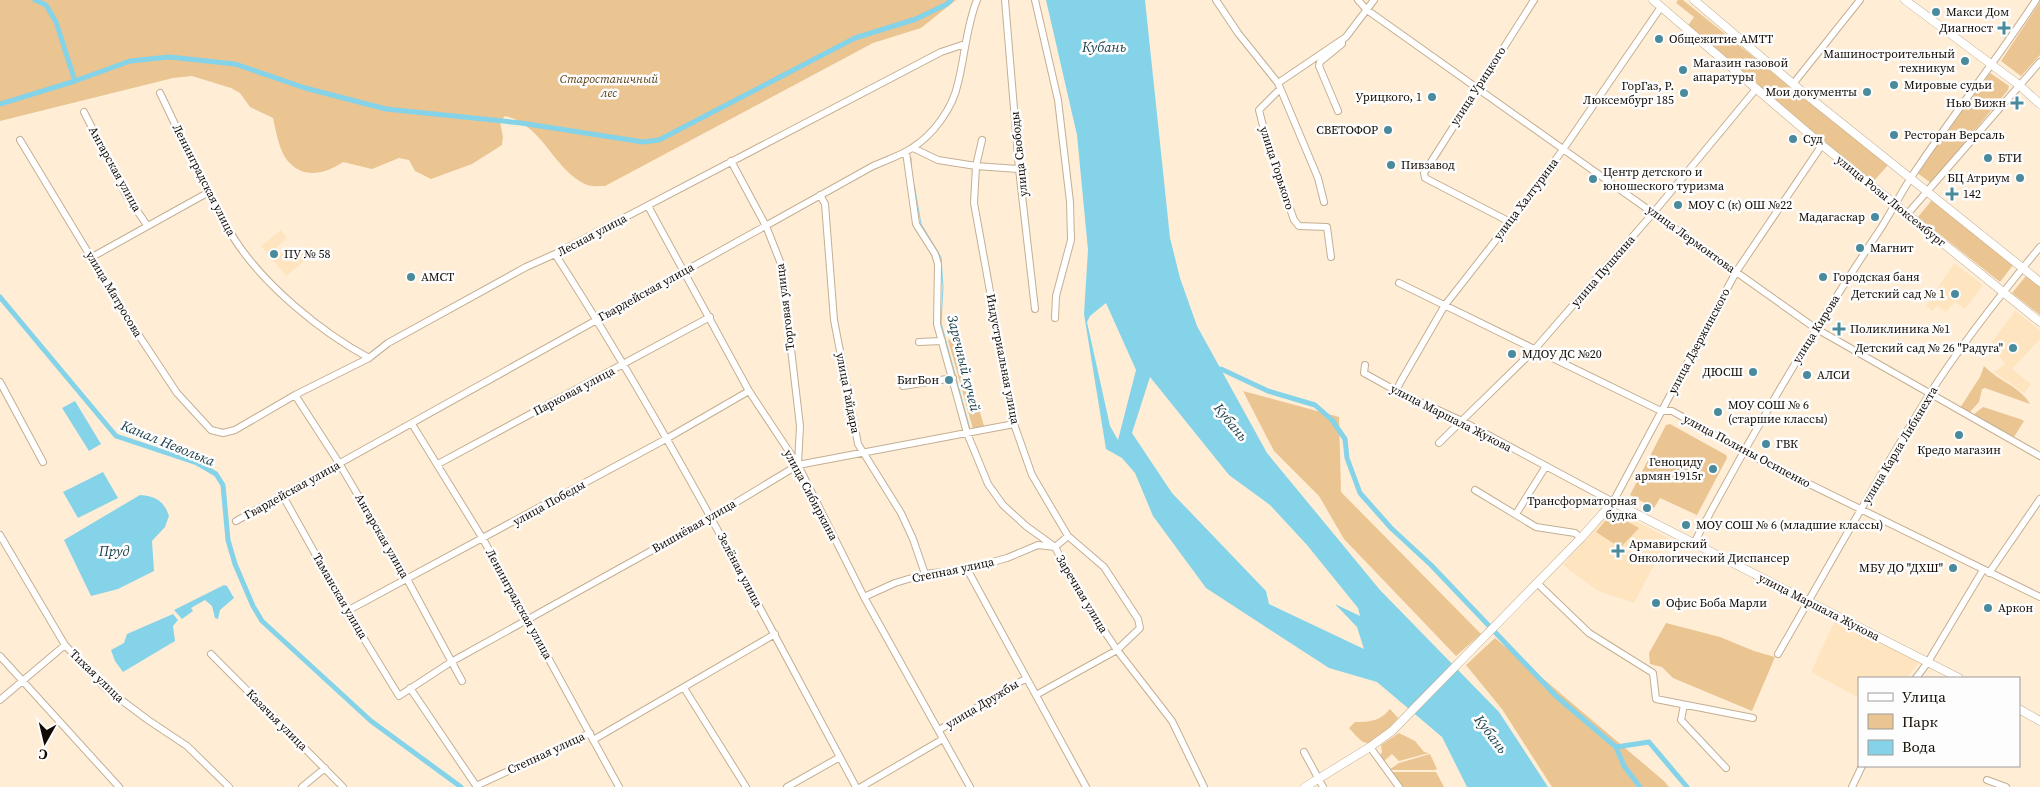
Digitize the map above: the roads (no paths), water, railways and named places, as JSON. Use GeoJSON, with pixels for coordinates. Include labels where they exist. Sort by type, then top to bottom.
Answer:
{"type":"FeatureCollection","features":[{"type":"Feature","properties":{"kind":"main road","name":"улица Розы Люксембург"},"geometry":{"type":"LineString","coordinates":[[1653,0],[1894,205],[2040,322]]}},
{"type":"Feature","properties":{"kind":"main road"},"geometry":{"type":"LineString","coordinates":[[1694,0],[1793,84],[2040,282]]}},
{"type":"Feature","properties":{"kind":"main road"},"geometry":{"type":"LineString","coordinates":[[1905,0],[2019,85],[2040,104]]}},
{"type":"Feature","properties":{"kind":"main road","name":"улица Дзержинского"},"geometry":{"type":"LineString","coordinates":[[1306,787],[1370,747],[1399,723],[1582,538],[1613,502]]}},
{"type":"Feature","properties":{"kind":"main road","name":"улица Маршала Жукова"},"geometry":{"type":"LineString","coordinates":[[1613,502],[1957,677]]}},
{"type":"Feature","properties":{"kind":"main road"},"geometry":{"type":"LineString","coordinates":[[2020,710],[2040,720]]}},
{"type":"Feature","properties":{"kind":"street","name":"Гвардейская улица"},"geometry":{"type":"LineString","coordinates":[[236,521],[820,195],[873,166],[913,148],[940,120],[953,100],[958,83],[964,44],[977,0]]}},
{"type":"Feature","properties":{"kind":"street","name":"улица Свободы"},"geometry":{"type":"LineString","coordinates":[[1005,0],[1019,169],[1035,309]]}},
{"type":"Feature","properties":{"kind":"street"},"geometry":{"type":"LineString","coordinates":[[1035,0],[1058,100],[1070,202],[1071,240],[1056,296],[1055,318]]}},
{"type":"Feature","properties":{"kind":"street"},"geometry":{"type":"LineString","coordinates":[[1216,0],[1238,33],[1279,86],[1318,178],[1324,202]]}},
{"type":"Feature","properties":{"kind":"street","name":"улица Лермонтова"},"geometry":{"type":"LineString","coordinates":[[1358,0],[1367,10],[1477,89],[1564,148],[1815,328],[2040,456]]}},
{"type":"Feature","properties":{"kind":"street","name":"улица Горького"},"geometry":{"type":"LineString","coordinates":[[1331,258],[1327,227],[1299,226],[1294,220],[1271,154],[1259,110],[1279,86],[1355,28],[1374,0]]}},
{"type":"Feature","properties":{"kind":"street","name":"улица Урицкого"},"geometry":{"type":"LineString","coordinates":[[1510,222],[1425,178],[1424,173],[1534,0]]}},
{"type":"Feature","properties":{"kind":"street"},"geometry":{"type":"LineString","coordinates":[[1793,84],[1860,0]]}},
{"type":"Feature","properties":{"kind":"street","name":"улица Кирова"},"geometry":{"type":"LineString","coordinates":[[1694,544],[1742,451],[1815,328],[1878,232],[1910,179],[1992,66],[2036,0]]}},
{"type":"Feature","properties":{"kind":"street","name":"улица Халтурина"},"geometry":{"type":"LineString","coordinates":[[1400,393],[1397,389],[1400,381],[1445,305],[1510,222],[1564,148],[1661,7]]}},
{"type":"Feature","properties":{"kind":"street","name":"улица Горького"},"geometry":{"type":"LineString","coordinates":[[1338,111],[1319,66],[1320,62],[1342,44],[1342,39]]}},
{"type":"Feature","properties":{"kind":"street","name":"Лесная улица"},"geometry":{"type":"LineString","coordinates":[[223,433],[236,430],[295,395],[369,358],[388,343],[526,267],[648,206],[932,56],[964,44]]}},
{"type":"Feature","properties":{"kind":"street"},"geometry":{"type":"LineString","coordinates":[[1904,213],[1910,211],[2040,62]]}},
{"type":"Feature","properties":{"kind":"street","name":"улица Пушкина"},"geometry":{"type":"LineString","coordinates":[[1440,444],[1534,350],[1654,212],[1756,89]]}},
{"type":"Feature","properties":{"kind":"street","name":"Ленинградская улица"},"geometry":{"type":"LineString","coordinates":[[160,93],[235,240],[272,284],[325,329],[346,345],[369,358]]}},
{"type":"Feature","properties":{"kind":"street","name":"Ангарская улица"},"geometry":{"type":"LineString","coordinates":[[84,112],[126,195],[147,225]]}},
{"type":"Feature","properties":{"kind":"street","name":"улица Матросова"},"geometry":{"type":"LineString","coordinates":[[20,140],[132,325],[178,393],[212,430],[223,433]]}},
{"type":"Feature","properties":{"kind":"street","name":"Индустриальная улица"},"geometry":{"type":"LineString","coordinates":[[982,140],[976,166],[974,203],[1014,424],[1032,475],[1068,536],[1104,567],[1138,620],[1140,628],[1137,633],[1117,650]]}},
{"type":"Feature","properties":{"kind":"street","name":"улица Дзержинского"},"geometry":{"type":"LineString","coordinates":[[1613,502],[1736,272],[1822,145]]}},
{"type":"Feature","properties":{"kind":"street"},"geometry":{"type":"LineString","coordinates":[[913,148],[938,160],[976,166],[1019,169]]}},
{"type":"Feature","properties":{"kind":"street","name":"Заречная улица"},"geometry":{"type":"LineString","coordinates":[[906,152],[916,224],[935,254],[938,264],[937,324],[967,433],[988,484],[1003,505],[1054,548],[1081,596],[1117,650],[1172,721],[1204,787]]}},
{"type":"Feature","properties":{"kind":"street","name":"Торговая улица"},"geometry":{"type":"LineString","coordinates":[[731,161],[766,226],[778,255],[783,274],[800,426],[798,465]]}},
{"type":"Feature","properties":{"kind":"street"},"geometry":{"type":"LineString","coordinates":[[92,257],[209,192]]}},
{"type":"Feature","properties":{"kind":"street","name":"улица Гайдара"},"geometry":{"type":"LineString","coordinates":[[820,195],[825,204],[834,320],[858,444],[900,513],[913,539],[925,574]]}},
{"type":"Feature","properties":{"kind":"street","name":"улица Сибиркина"},"geometry":{"type":"LineString","coordinates":[[648,206],[749,391],[798,465],[864,597],[970,787]]}},
{"type":"Feature","properties":{"kind":"street","name":"улица Карла Либкнехта"},"geometry":{"type":"LineString","coordinates":[[1778,654],[1861,509],[1930,394],[2003,292],[2040,247]]}},
{"type":"Feature","properties":{"kind":"street","name":"Зелёная улица"},"geometry":{"type":"LineString","coordinates":[[555,254],[625,364],[712,517],[856,787]]}},
{"type":"Feature","properties":{"kind":"street","name":"улица Полины Осипенко"},"geometry":{"type":"LineString","coordinates":[[1399,282],[1661,411],[1672,412],[1742,451],[2040,598]]}},
{"type":"Feature","properties":{"kind":"street","name":"Парковая улица"},"geometry":{"type":"LineString","coordinates":[[438,464],[710,317]]}},
{"type":"Feature","properties":{"kind":"street"},"geometry":{"type":"LineString","coordinates":[[919,342],[942,341]]}},
{"type":"Feature","properties":{"kind":"street","name":"улица Маршала Жукова"},"geometry":{"type":"LineString","coordinates":[[1365,365],[1364,373],[1400,393],[1462,421],[1613,502]]}},
{"type":"Feature","properties":{"kind":"street"},"geometry":{"type":"LineString","coordinates":[[903,386],[953,378]]}},
{"type":"Feature","properties":{"kind":"street"},"geometry":{"type":"LineString","coordinates":[[0,382],[43,462]]}},
{"type":"Feature","properties":{"kind":"street","name":"улица Победы"},"geometry":{"type":"LineString","coordinates":[[347,611],[666,439],[749,391]]}},
{"type":"Feature","properties":{"kind":"street","name":"Ангарская улица"},"geometry":{"type":"LineString","coordinates":[[295,395],[340,463],[407,579],[462,681]]}},
{"type":"Feature","properties":{"kind":"street","name":"Ленинградская улица"},"geometry":{"type":"LineString","coordinates":[[412,424],[482,539],[619,787]]}},
{"type":"Feature","properties":{"kind":"street","name":"Вишнёвая улица"},"geometry":{"type":"LineString","coordinates":[[399,696],[451,662],[527,618],[712,517],[798,465],[863,451],[1014,424]]}},
{"type":"Feature","properties":{"kind":"street"},"geometry":{"type":"LineString","coordinates":[[1516,514],[1546,466]]}},
{"type":"Feature","properties":{"kind":"street"},"geometry":{"type":"LineString","coordinates":[[1475,490],[1536,527],[1576,533],[1582,538]]}},
{"type":"Feature","properties":{"kind":"street","name":"Таманская улица"},"geometry":{"type":"LineString","coordinates":[[283,496],[347,611],[399,696]]}},
{"type":"Feature","properties":{"kind":"street"},"geometry":{"type":"LineString","coordinates":[[1917,677],[1986,572],[2040,499]]}},
{"type":"Feature","properties":{"kind":"street","name":"Тихая улица"},"geometry":{"type":"LineString","coordinates":[[0,535],[65,645],[104,687],[187,746],[229,787]]}},
{"type":"Feature","properties":{"kind":"street"},"geometry":{"type":"LineString","coordinates":[[1054,548],[1068,536]]}},
{"type":"Feature","properties":{"kind":"street","name":"Степная улица"},"geometry":{"type":"LineString","coordinates":[[864,597],[895,583],[925,574],[967,569],[1007,558],[1038,545],[1054,548]]}},
{"type":"Feature","properties":{"kind":"street"},"geometry":{"type":"LineString","coordinates":[[967,569],[1025,679],[1036,695],[1086,787]]}},
{"type":"Feature","properties":{"kind":"street"},"geometry":{"type":"LineString","coordinates":[[1538,583],[1589,634],[1653,673],[1656,699],[1753,718]]}},
{"type":"Feature","properties":{"kind":"street","name":"Степная улица"},"geometry":{"type":"LineString","coordinates":[[593,740],[775,634]]}},
{"type":"Feature","properties":{"kind":"street"},"geometry":{"type":"LineString","coordinates":[[0,700],[65,645]]}},
{"type":"Feature","properties":{"kind":"street","name":"улица Дружбы"},"geometry":{"type":"LineString","coordinates":[[1036,695],[1117,650]]}},
{"type":"Feature","properties":{"kind":"street","name":"Казачья улица"},"geometry":{"type":"LineString","coordinates":[[211,654],[343,787]]}},
{"type":"Feature","properties":{"kind":"street"},"geometry":{"type":"LineString","coordinates":[[0,656],[119,787]]}},
{"type":"Feature","properties":{"kind":"street","name":"улица Дружбы"},"geometry":{"type":"LineString","coordinates":[[939,730],[1025,679]]}},
{"type":"Feature","properties":{"kind":"street"},"geometry":{"type":"LineString","coordinates":[[410,688],[476,787]]}},
{"type":"Feature","properties":{"kind":"street"},"geometry":{"type":"LineString","coordinates":[[684,688],[746,787]]}},
{"type":"Feature","properties":{"kind":"street"},"geometry":{"type":"LineString","coordinates":[[1684,704],[1681,720],[1726,768]]}},
{"type":"Feature","properties":{"kind":"street","name":"Степная улица"},"geometry":{"type":"LineString","coordinates":[[476,787],[590,733]]}},
{"type":"Feature","properties":{"kind":"street","name":"улица Дружбы"},"geometry":{"type":"LineString","coordinates":[[861,787],[942,739]]}},
{"type":"Feature","properties":{"kind":"street"},"geometry":{"type":"LineString","coordinates":[[1370,747],[1398,787]]}},
{"type":"Feature","properties":{"kind":"street"},"geometry":{"type":"LineString","coordinates":[[1304,752],[1323,787]]}},
{"type":"Feature","properties":{"kind":"street"},"geometry":{"type":"LineString","coordinates":[[787,787],[840,757]]}},
{"type":"Feature","properties":{"kind":"street"},"geometry":{"type":"LineString","coordinates":[[1852,787],[1862,767]]}},
{"type":"Feature","properties":{"kind":"street"},"geometry":{"type":"LineString","coordinates":[[302,787],[325,768]]}},
{"type":"Feature","properties":{"kind":"street"},"geometry":{"type":"LineString","coordinates":[[1987,780],[2006,787]]}},
{"type":"Feature","properties":{"kind":"water","name":"Кубань"},"geometry":{"type":"Polygon","coordinates":[[[1046,0],[1145,0],[1170,238],[1180,278],[1197,326],[1267,453],[1380,590],[1499,712],[1548,787],[1467,787],[1442,737],[1377,682],[1329,668],[1206,588],[1153,516],[1135,473],[1122,458],[1106,449],[1084,314],[1088,250],[1077,135],[1046,0]],[[1106,303],[1090,316],[1087,322],[1110,426],[1118,440],[1136,370],[1106,303]],[[1150,377],[1132,433],[1172,493],[1266,591],[1269,604],[1364,649],[1357,627],[1335,604],[1360,616],[1358,608],[1307,545],[1270,505],[1229,475],[1150,377]]]}},
{"type":"Feature","properties":{"kind":"water"},"geometry":{"type":"Polygon","coordinates":[[[75,401],[101,444],[89,451],[62,408],[75,401]]]}},
{"type":"Feature","properties":{"kind":"water"},"geometry":{"type":"Polygon","coordinates":[[[103,472],[118,498],[78,518],[63,492],[103,472]]]}},
{"type":"Feature","properties":{"kind":"water","name":"Пруд"},"geometry":{"type":"Polygon","coordinates":[[[140,495],[159,500],[169,516],[165,527],[152,541],[154,571],[118,589],[91,596],[64,540],[140,495]]]}},
{"type":"Feature","properties":{"kind":"water"},"geometry":{"type":"Polygon","coordinates":[[[224,585],[227,586],[234,598],[220,610],[218,619],[215,618],[212,606],[205,600],[191,608],[193,611],[182,619],[174,610],[224,585]]]}},
{"type":"Feature","properties":{"kind":"water"},"geometry":{"type":"Polygon","coordinates":[[[173,614],[178,620],[173,626],[175,641],[123,672],[115,661],[111,650],[124,643],[127,634],[173,614]]]}},
{"type":"Feature","properties":{"kind":"waterway","name":"Канал Неволька"},"geometry":{"type":"LineString","coordinates":[[35,0],[46,5],[56,22],[75,81]]}},
{"type":"Feature","properties":{"kind":"waterway"},"geometry":{"type":"LineString","coordinates":[[0,104],[75,81],[130,61],[169,57],[235,64],[305,88],[386,109],[521,123],[643,142],[659,140],[855,38],[916,19],[947,4],[951,0]]}},
{"type":"Feature","properties":{"kind":"waterway","name":"Заречный кучей"},"geometry":{"type":"LineString","coordinates":[[911,158],[912,175]]}},
{"type":"Feature","properties":{"kind":"waterway","name":"Заречный кучей"},"geometry":{"type":"LineString","coordinates":[[914,184],[921,224],[941,257],[943,287],[941,323],[970,429]]}},
{"type":"Feature","properties":{"kind":"waterway","name":"Канал Неволька"},"geometry":{"type":"LineString","coordinates":[[0,297],[116,436],[197,463],[216,474],[223,485],[228,540],[235,564],[253,606],[262,621],[371,721],[461,787]]}},
{"type":"Feature","properties":{"kind":"waterway"},"geometry":{"type":"LineString","coordinates":[[1221,369],[1268,391],[1315,405],[1332,420],[1345,439],[1347,458],[1360,493],[1391,528],[1431,565],[1556,696],[1616,747]]}},
{"type":"Feature","properties":{"kind":"waterway"},"geometry":{"type":"LineString","coordinates":[[1640,787],[1624,766],[1616,747],[1649,742],[1687,787]]}},
{"type":"Feature","properties":{"kind":"place","name":"Макси Дом"},"geometry":{"type":"Point","coordinates":[1936,12]}},
{"type":"Feature","properties":{"kind":"place","name":"Диагност"},"geometry":{"type":"Point","coordinates":[2004,28]}},
{"type":"Feature","properties":{"kind":"place","name":"Общежитие АМТТ"},"geometry":{"type":"Point","coordinates":[1659,39]}},
{"type":"Feature","properties":{"kind":"place","name":"Машиностроительный техникум"},"geometry":{"type":"Point","coordinates":[1965,61]}},
{"type":"Feature","properties":{"kind":"place","name":"Магазин газовой апаратуры"},"geometry":{"type":"Point","coordinates":[1683,70]}},
{"type":"Feature","properties":{"kind":"place","name":"Мировые судьи"},"geometry":{"type":"Point","coordinates":[1894,85]}},
{"type":"Feature","properties":{"kind":"place","name":"Мои документы"},"geometry":{"type":"Point","coordinates":[1867,92]}},
{"type":"Feature","properties":{"kind":"place","name":"ГорГаз, Р. Люксембург 185"},"geometry":{"type":"Point","coordinates":[1684,93]}},
{"type":"Feature","properties":{"kind":"place","name":"Урицкого, 1"},"geometry":{"type":"Point","coordinates":[1432,97]}},
{"type":"Feature","properties":{"kind":"place","name":"Нью Вижн"},"geometry":{"type":"Point","coordinates":[2017,103]}},
{"type":"Feature","properties":{"kind":"place","name":"СВЕТОФОР"},"geometry":{"type":"Point","coordinates":[1388,130]}},
{"type":"Feature","properties":{"kind":"place","name":"Ресторан Версаль"},"geometry":{"type":"Point","coordinates":[1894,135]}},
{"type":"Feature","properties":{"kind":"place","name":"Суд"},"geometry":{"type":"Point","coordinates":[1793,139]}},
{"type":"Feature","properties":{"kind":"place","name":"БТИ"},"geometry":{"type":"Point","coordinates":[1988,158]}},
{"type":"Feature","properties":{"kind":"place","name":"Пивзавод"},"geometry":{"type":"Point","coordinates":[1391,165]}},
{"type":"Feature","properties":{"kind":"place","name":"БЦ Атриум"},"geometry":{"type":"Point","coordinates":[2020,178]}},
{"type":"Feature","properties":{"kind":"place","name":"Центр детского и юношеского туризма"},"geometry":{"type":"Point","coordinates":[1593,179]}},
{"type":"Feature","properties":{"kind":"place","name":"142"},"geometry":{"type":"Point","coordinates":[1952,194]}},
{"type":"Feature","properties":{"kind":"place","name":"МОУ С (к) ОШ №22"},"geometry":{"type":"Point","coordinates":[1678,205]}},
{"type":"Feature","properties":{"kind":"place","name":"Мадагаскар"},"geometry":{"type":"Point","coordinates":[1875,217]}},
{"type":"Feature","properties":{"kind":"place","name":"Магнит"},"geometry":{"type":"Point","coordinates":[1860,248]}},
{"type":"Feature","properties":{"kind":"place","name":"ПУ № 58"},"geometry":{"type":"Point","coordinates":[274,254]}},
{"type":"Feature","properties":{"kind":"place","name":"АМСТ"},"geometry":{"type":"Point","coordinates":[411,277]}},
{"type":"Feature","properties":{"kind":"place","name":"Городская баня"},"geometry":{"type":"Point","coordinates":[1823,277]}},
{"type":"Feature","properties":{"kind":"place","name":"Детский сад № 1"},"geometry":{"type":"Point","coordinates":[1955,294]}},
{"type":"Feature","properties":{"kind":"place","name":"Поликлиника №1"},"geometry":{"type":"Point","coordinates":[1839,329]}},
{"type":"Feature","properties":{"kind":"place","name":"Детский сад № 26 \"Радуга\""},"geometry":{"type":"Point","coordinates":[2013,348]}},
{"type":"Feature","properties":{"kind":"place","name":"МДОУ ДС №20"},"geometry":{"type":"Point","coordinates":[1512,354]}},
{"type":"Feature","properties":{"kind":"place","name":"ДЮСШ"},"geometry":{"type":"Point","coordinates":[1753,372]}},
{"type":"Feature","properties":{"kind":"place","name":"АЛСИ"},"geometry":{"type":"Point","coordinates":[1807,375]}},
{"type":"Feature","properties":{"kind":"place","name":"БигБон"},"geometry":{"type":"Point","coordinates":[949,380]}},
{"type":"Feature","properties":{"kind":"place","name":"МОУ СОШ № 6 (старшие классы)"},"geometry":{"type":"Point","coordinates":[1718,412]}},
{"type":"Feature","properties":{"kind":"place","name":"Кредо магазин"},"geometry":{"type":"Point","coordinates":[1959,435]}},
{"type":"Feature","properties":{"kind":"place","name":"ГВК"},"geometry":{"type":"Point","coordinates":[1766,444]}},
{"type":"Feature","properties":{"kind":"place","name":"Геноциду армян 1915г"},"geometry":{"type":"Point","coordinates":[1713,469]}},
{"type":"Feature","properties":{"kind":"place","name":"Трансформаторная будка"},"geometry":{"type":"Point","coordinates":[1647,508]}},
{"type":"Feature","properties":{"kind":"place","name":"МОУ СОШ № 6 (младшие классы)"},"geometry":{"type":"Point","coordinates":[1686,525]}},
{"type":"Feature","properties":{"kind":"place","name":"Армавирский Онкологический Диспансер"},"geometry":{"type":"Point","coordinates":[1618,551]}},
{"type":"Feature","properties":{"kind":"place","name":"МБУ ДО \"ДХШ\""},"geometry":{"type":"Point","coordinates":[1953,568]}},
{"type":"Feature","properties":{"kind":"place","name":"Офис Боба Марли"},"geometry":{"type":"Point","coordinates":[1656,603]}},
{"type":"Feature","properties":{"kind":"place","name":"Аркон"},"geometry":{"type":"Point","coordinates":[1988,608]}},
{"type":"Feature","properties":{"kind":"park label","name":"Старостаничный лес"},"geometry":{"type":"Point","coordinates":[609,86]}}]}
